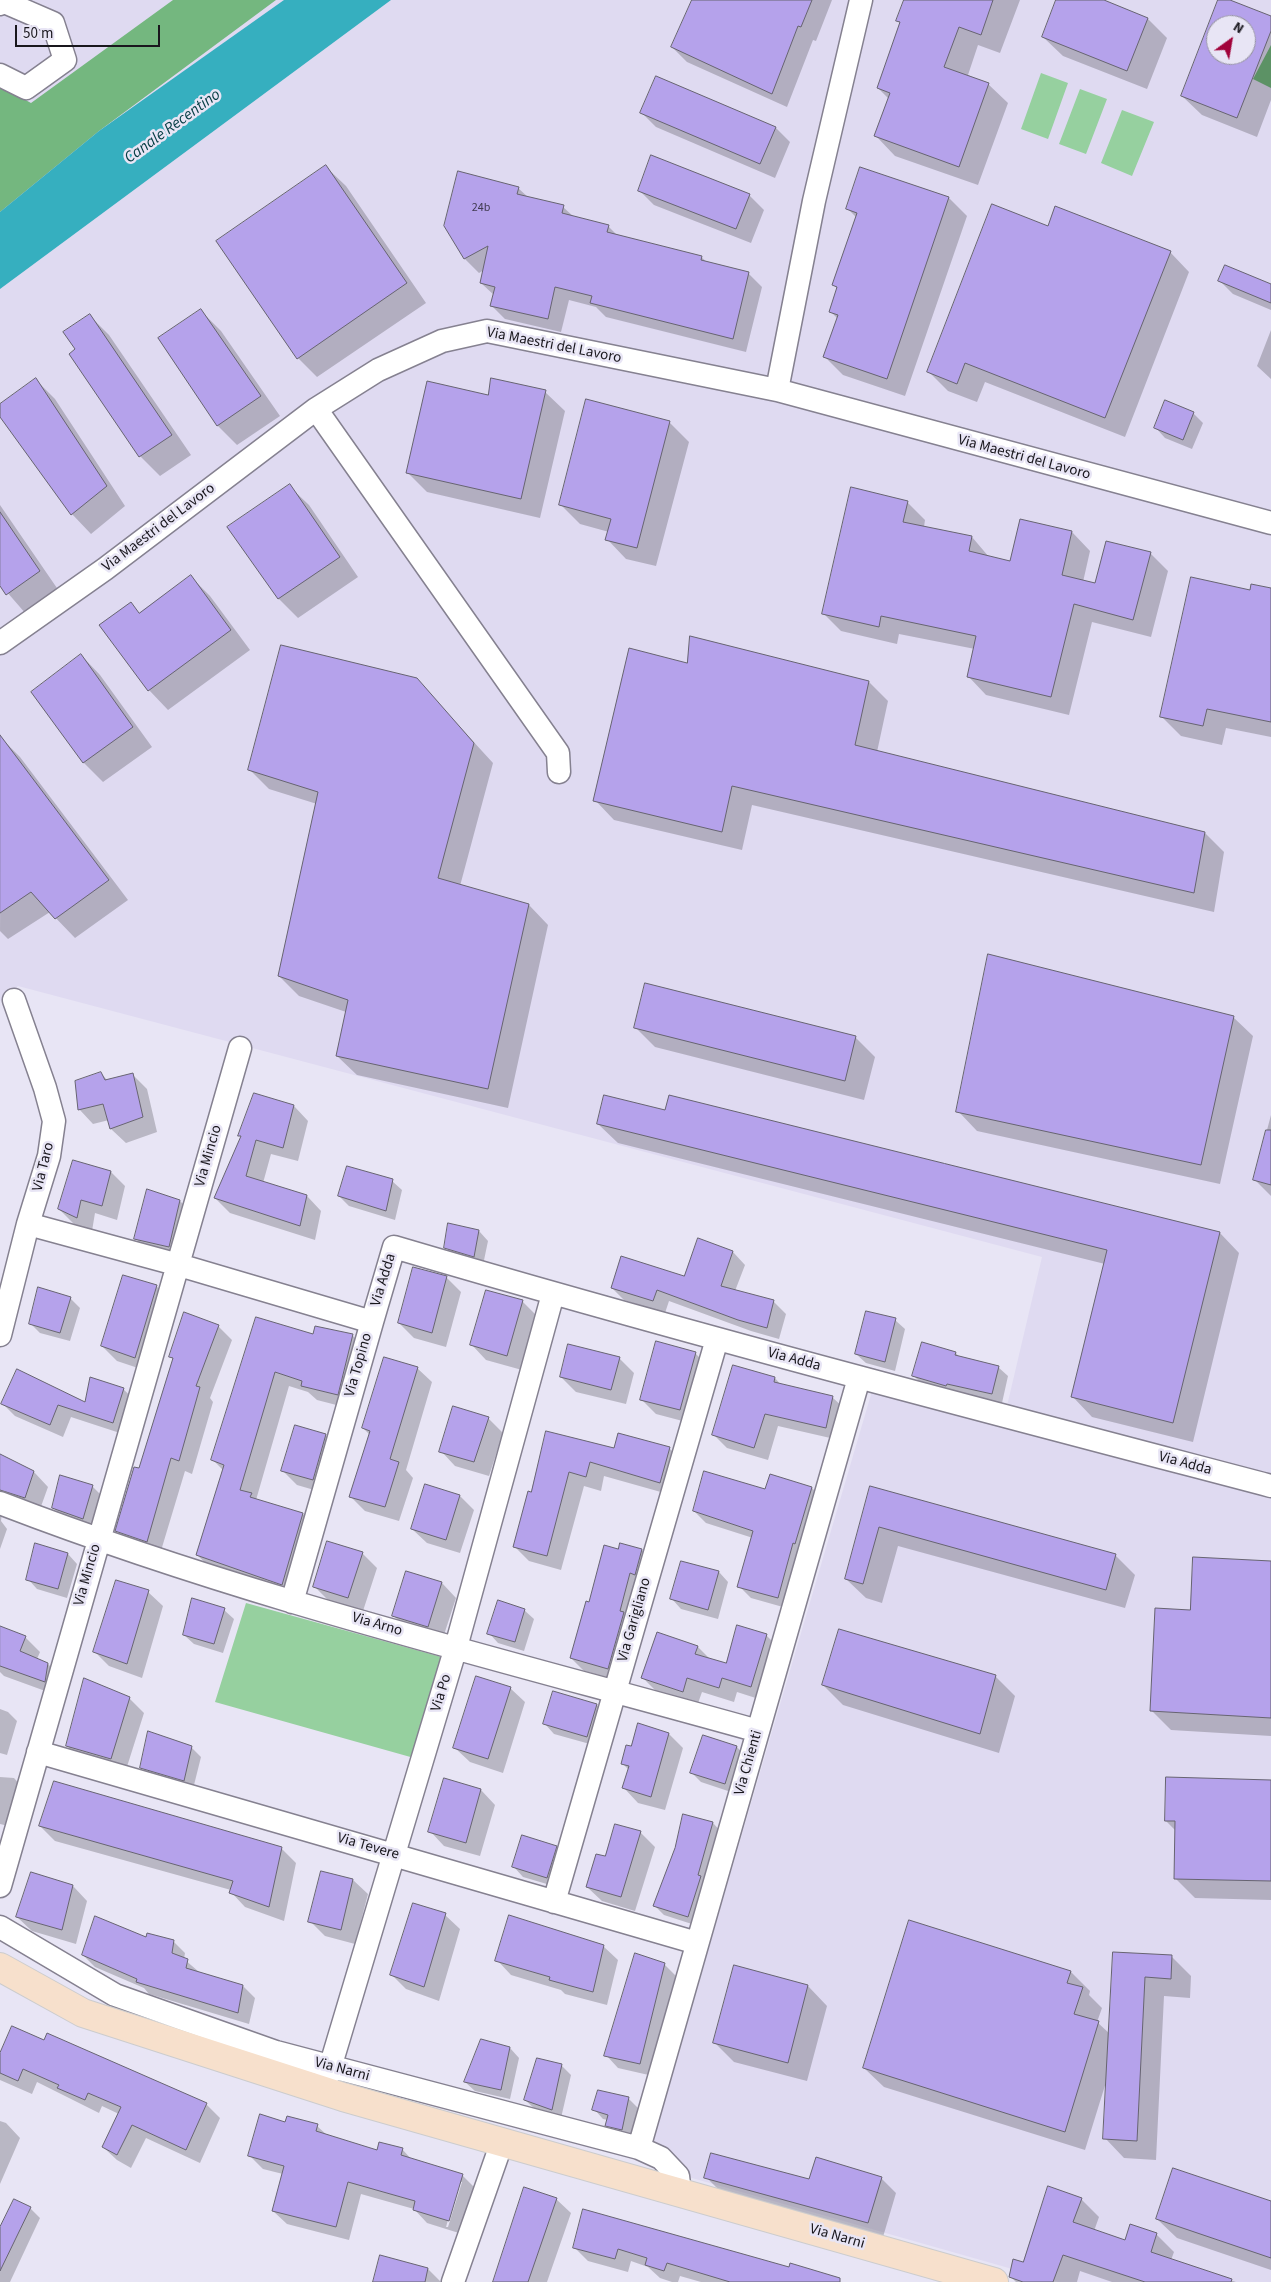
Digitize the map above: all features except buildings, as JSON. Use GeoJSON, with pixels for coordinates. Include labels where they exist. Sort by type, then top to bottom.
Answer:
{"type":"FeatureCollection","features":[{"type":"Feature","properties":{"kind":"main road","name":"Via Narni"},"geometry":{"type":"LineString","coordinates":[[0,1967],[83,2013],[327,2079],[502,2142],[994,2282]]}},
{"type":"Feature","properties":{"kind":"street"},"geometry":{"type":"LineString","coordinates":[[777,390],[814,200],[861,0]]}},
{"type":"Feature","properties":{"kind":"street"},"geometry":{"type":"LineString","coordinates":[[0,4],[2,1],[53,23],[65,60],[26,88],[0,75]]}},
{"type":"Feature","properties":{"kind":"street","name":"Via Maestri del Lavoro"},"geometry":{"type":"LineString","coordinates":[[0,643],[105,569],[316,409],[378,370],[442,341],[487,331],[777,390],[1271,524]]}},
{"type":"Feature","properties":{"kind":"street"},"geometry":{"type":"LineString","coordinates":[[316,409],[558,753],[559,772]]}},
{"type":"Feature","properties":{"kind":"street","name":"Via Taro"},"geometry":{"type":"LineString","coordinates":[[0,1335],[28,1224],[49,1156],[54,1121],[45,1088],[14,1000]]}},
{"type":"Feature","properties":{"kind":"street","name":"Via Mincio"},"geometry":{"type":"LineString","coordinates":[[0,1886],[240,1048]]}},
{"type":"Feature","properties":{"kind":"street"},"geometry":{"type":"LineString","coordinates":[[28,1224],[179,1265]]}},
{"type":"Feature","properties":{"kind":"street","name":"Via Adda"},"geometry":{"type":"LineString","coordinates":[[372,1322],[394,1247],[553,1294],[859,1378],[1271,1486]]}},
{"type":"Feature","properties":{"kind":"street","name":"Via Topino"},"geometry":{"type":"LineString","coordinates":[[179,1265],[372,1322],[292,1602]]}},
{"type":"Feature","properties":{"kind":"street","name":"Via Po"},"geometry":{"type":"LineString","coordinates":[[327,2079],[456,1647],[553,1294]]}},
{"type":"Feature","properties":{"kind":"street","name":"Via Garigliano"},"geometry":{"type":"LineString","coordinates":[[554,1902],[717,1339]]}},
{"type":"Feature","properties":{"kind":"street","name":"Via Chienti"},"geometry":{"type":"LineString","coordinates":[[639,2148],[859,1378]]}},
{"type":"Feature","properties":{"kind":"street","name":"Via Arno"},"geometry":{"type":"LineString","coordinates":[[0,1503],[98,1541],[292,1602],[758,1731]]}},
{"type":"Feature","properties":{"kind":"street","name":"Via Tevere"},"geometry":{"type":"LineString","coordinates":[[38,1752],[698,1943]]}},
{"type":"Feature","properties":{"kind":"street","name":"Via Narni"},"geometry":{"type":"LineString","coordinates":[[0,1928],[115,1995],[276,2052],[327,2079],[639,2148],[662,2158],[678,2176],[680,2192]]}},
{"type":"Feature","properties":{"kind":"street"},"geometry":{"type":"LineString","coordinates":[[453,2282],[502,2142]]}},
{"type":"Feature","properties":{"kind":"shaded area"},"geometry":{"type":"Polygon","coordinates":[[[0,0],[1271,0],[1271,2282],[1058,2282],[685,2176],[652,2141],[877,1374],[1007,1406],[1042,1257],[18,986],[0,1001],[0,0]]]}},
{"type":"Feature","properties":{"kind":"green space"},"geometry":{"type":"Polygon","coordinates":[[[173,0],[276,0],[99,131],[0,212],[0,86],[31,103],[173,0]]]}},
{"type":"Feature","properties":{"kind":"green space"},"geometry":{"type":"Polygon","coordinates":[[[1271,45],[1271,88],[1253,79],[1271,45]]]}},
{"type":"Feature","properties":{"kind":"green space"},"geometry":{"type":"Polygon","coordinates":[[[1041,73],[1068,83],[1048,139],[1021,129],[1041,73]]]}},
{"type":"Feature","properties":{"kind":"green space"},"geometry":{"type":"Polygon","coordinates":[[[1080,89],[1107,99],[1086,154],[1059,144],[1080,89]]]}},
{"type":"Feature","properties":{"kind":"green space"},"geometry":{"type":"Polygon","coordinates":[[[1122,110],[1154,122],[1132,176],[1101,163],[1122,110]]]}},
{"type":"Feature","properties":{"kind":"green space"},"geometry":{"type":"Polygon","coordinates":[[[246,1603],[445,1658],[414,1758],[215,1702],[246,1603]]]}},
{"type":"Feature","properties":{"kind":"water","name":"Canale Recentino"},"geometry":{"type":"Polygon","coordinates":[[[284,0],[391,0],[0,289],[0,212],[99,131],[284,0]]]}}]}
